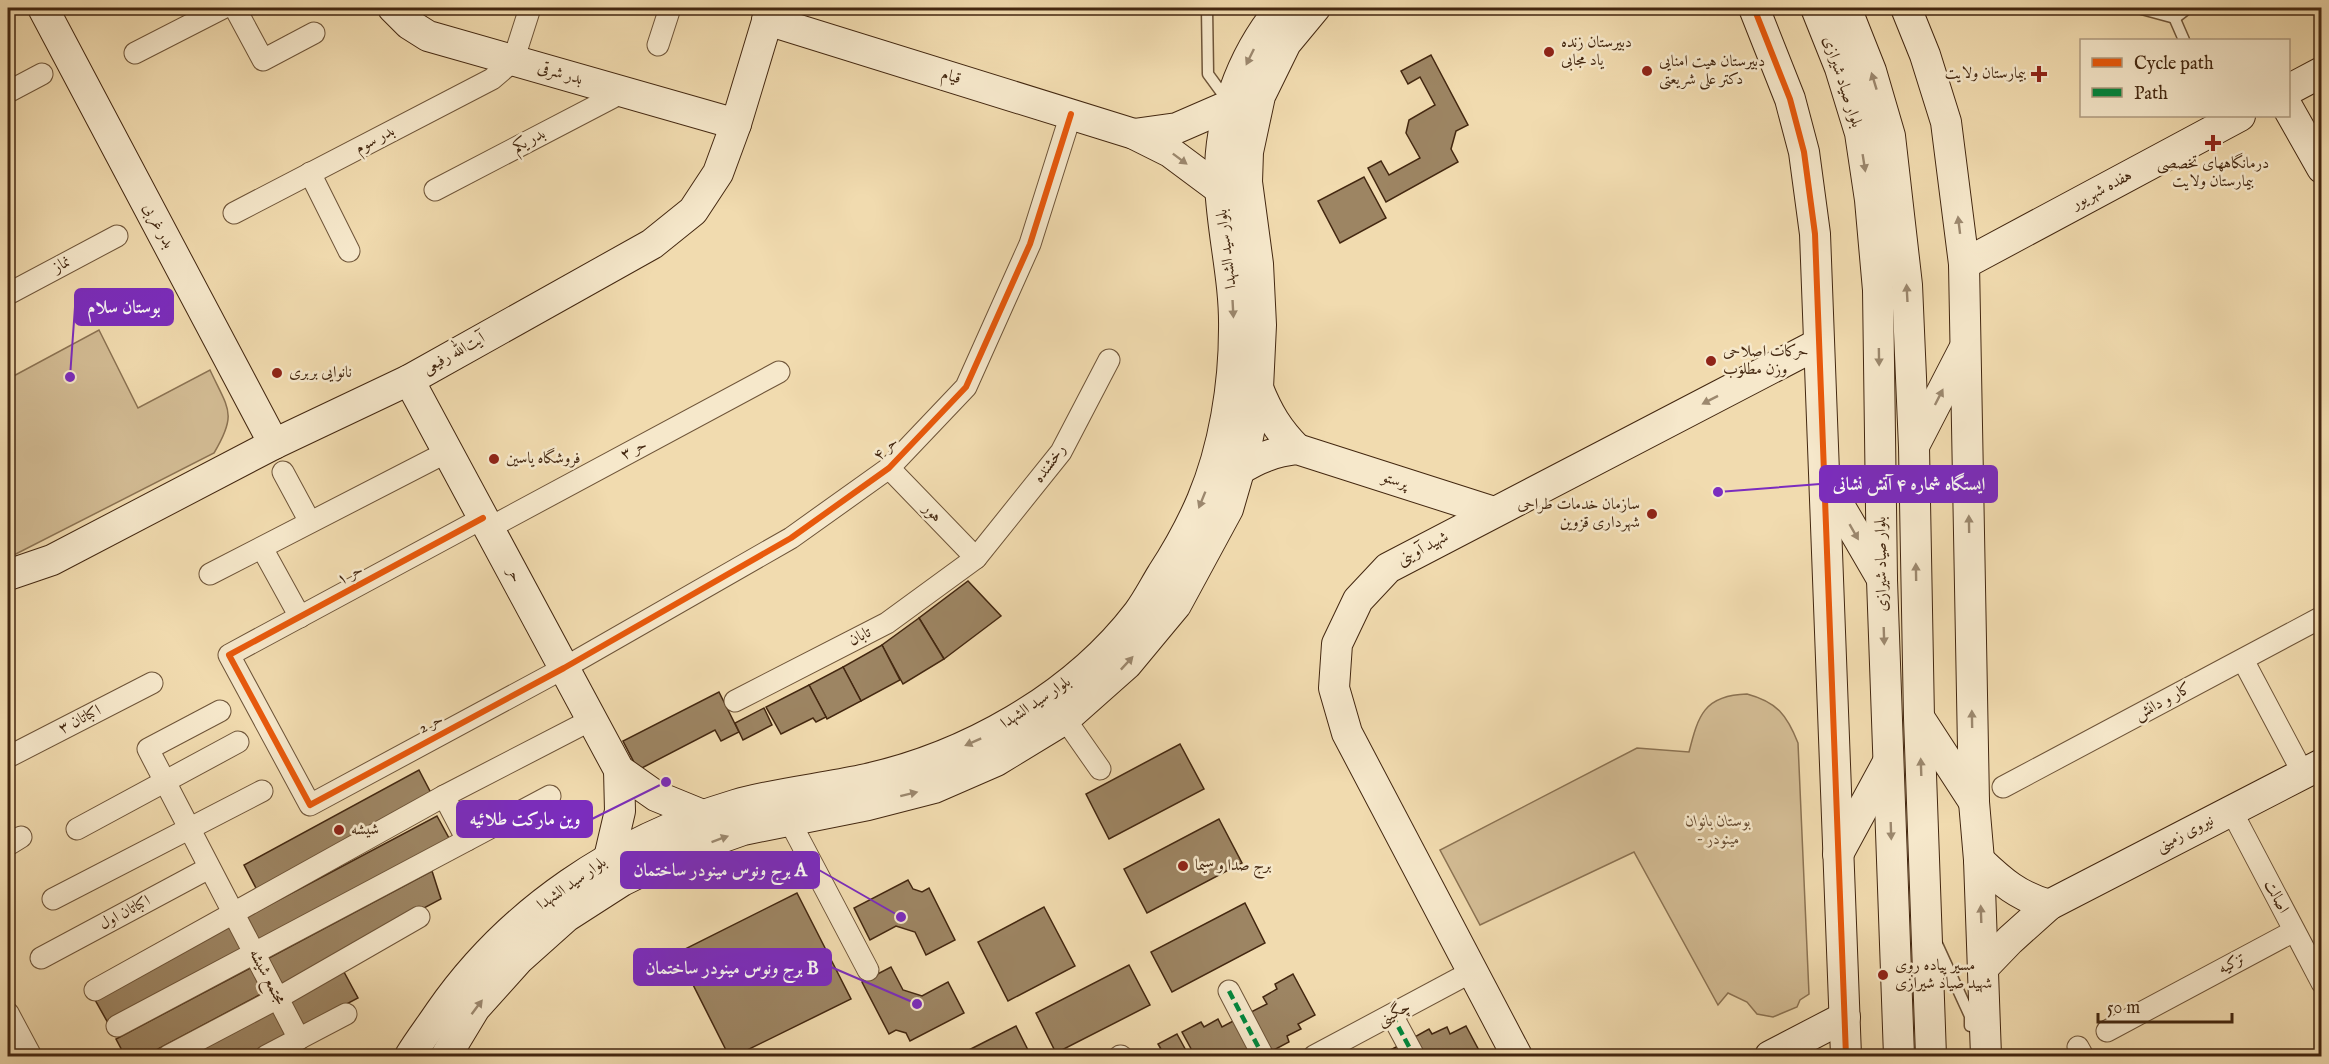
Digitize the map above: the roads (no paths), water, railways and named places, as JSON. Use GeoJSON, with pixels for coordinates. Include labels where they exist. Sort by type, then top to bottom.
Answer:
{"type":"FeatureCollection","features":[{"type":"Feature","properties":{"kind":"street","name":"بدر غربی"},"geometry":{"type":"LineString","coordinates":[[43,8],[274,444]]}},
{"type":"Feature","properties":{"kind":"street"},"geometry":{"type":"LineString","coordinates":[[135,53],[223,8]]}},
{"type":"Feature","properties":{"kind":"street"},"geometry":{"type":"LineString","coordinates":[[235,8],[263,60],[314,33]]}},
{"type":"Feature","properties":{"kind":"street","name":"بدر شرقی"},"geometry":{"type":"LineString","coordinates":[[393,8],[409,24],[428,36],[736,124]]}},
{"type":"Feature","properties":{"kind":"street"},"geometry":{"type":"LineString","coordinates":[[513,61],[530,8]]}},
{"type":"Feature","properties":{"kind":"street"},"geometry":{"type":"LineString","coordinates":[[658,45],[670,8]]}},
{"type":"Feature","properties":{"kind":"street","name":"بلوار سید الشهدا"},"geometry":{"type":"LineString","coordinates":[[446,1056],[475,1008],[519,959],[566,917],[622,881],[681,852],[743,830],[868,805],[934,788],[996,761],[1051,717],[1093,679],[1177,551],[1203,499],[1221,441],[1232,385],[1234,326],[1231,267],[1221,190],[1221,150],[1235,87],[1263,29],[1281,8]]}},
{"type":"Feature","properties":{"kind":"street","name":"بلوار سید الشهدا"},"geometry":{"type":"LineString","coordinates":[[1093,679],[1127,664],[1176,605],[1228,509],[1246,447],[1258,388],[1261,325],[1257,264],[1247,182],[1248,152],[1260,96],[1286,43],[1315,8]]}},
{"type":"Feature","properties":{"kind":"street"},"geometry":{"type":"LineString","coordinates":[[1754,8],[1790,99],[1804,152],[1815,234],[1846,1056]]}},
{"type":"Feature","properties":{"kind":"street","name":"بلوار صیاد شیرازی"},"geometry":{"type":"LineString","coordinates":[[1816,8],[1840,69],[1860,133],[1870,200],[1878,290],[1882,580],[1899,1056]]}},
{"type":"Feature","properties":{"kind":"street","name":"بلوار صیاد شیرازی"},"geometry":{"type":"LineString","coordinates":[[1846,8],[1870,71],[1890,136],[1906,285],[1914,447],[1919,718],[1931,1056]]}},
{"type":"Feature","properties":{"kind":"street"},"geometry":{"type":"LineString","coordinates":[[1906,8],[1925,55],[1946,122],[1964,264],[1974,802],[1979,860],[1983,968],[1978,1046]]}},
{"type":"Feature","properties":{"kind":"street","name":"آیت‌الله رفیعی"},"geometry":{"type":"LineString","coordinates":[[8,575],[52,560],[274,444],[409,380],[652,244],[693,211],[718,173],[736,124],[769,14]]}},
{"type":"Feature","properties":{"kind":"street","name":"قیام"},"geometry":{"type":"LineString","coordinates":[[769,14],[1134,134],[1170,152],[1221,190]]}},
{"type":"Feature","properties":{"kind":"street","name":"بدر سوم"},"geometry":{"type":"LineString","coordinates":[[234,213],[492,79],[513,61]]}},
{"type":"Feature","properties":{"kind":"street"},"geometry":{"type":"LineString","coordinates":[[2290,89],[2322,72]]}},
{"type":"Feature","properties":{"kind":"street"},"geometry":{"type":"LineString","coordinates":[[8,92],[42,75]]}},
{"type":"Feature","properties":{"kind":"street","name":"بدر یکم"},"geometry":{"type":"LineString","coordinates":[[435,190],[622,92]]}},
{"type":"Feature","properties":{"kind":"street","name":"قیام"},"geometry":{"type":"LineString","coordinates":[[1134,134],[1177,128],[1230,105]]}},
{"type":"Feature","properties":{"kind":"street"},"geometry":{"type":"LineString","coordinates":[[2290,110],[2322,168]]}},
{"type":"Feature","properties":{"kind":"street","name":"حر ۴"},"geometry":{"type":"LineString","coordinates":[[564,668],[791,538],[889,468],[966,387],[1030,244],[1071,114]]}},
{"type":"Feature","properties":{"kind":"street","name":"هفده شهریور"},"geometry":{"type":"LineString","coordinates":[[1964,264],[2225,119]]}},
{"type":"Feature","properties":{"kind":"street"},"geometry":{"type":"LineString","coordinates":[[310,173],[349,251]]}},
{"type":"Feature","properties":{"kind":"street","name":"نماز"},"geometry":{"type":"LineString","coordinates":[[8,294],[117,236]]}},
{"type":"Feature","properties":{"kind":"street","name":"شهید آوینی"},"geometry":{"type":"LineString","coordinates":[[1517,1056],[1347,733],[1334,688],[1337,644],[1358,600],[1388,568],[1818,344]]}},
{"type":"Feature","properties":{"kind":"street"},"geometry":{"type":"LineString","coordinates":[[1914,447],[1964,348]]}},
{"type":"Feature","properties":{"kind":"street","name":"رخشنده"},"geometry":{"type":"LineString","coordinates":[[976,558],[1061,452],[1109,360]]}},
{"type":"Feature","properties":{"kind":"street","name":"حر ۳"},"geometry":{"type":"LineString","coordinates":[[486,523],[779,372]]}},
{"type":"Feature","properties":{"kind":"street","name":"حر"},"geometry":{"type":"LineString","coordinates":[[409,380],[619,770],[656,796],[705,816]]}},
{"type":"Feature","properties":{"kind":"street","name":"پرستو"},"geometry":{"type":"LineString","coordinates":[[1258,388],[1267,411],[1280,432],[1297,449]]}},
{"type":"Feature","properties":{"kind":"street","name":"پرستو"},"geometry":{"type":"LineString","coordinates":[[1239,470],[1257,459],[1276,452],[1297,449],[1494,512]]}},
{"type":"Feature","properties":{"kind":"street"},"geometry":{"type":"LineString","coordinates":[[210,574],[447,452]]}},
{"type":"Feature","properties":{"kind":"street","name":"هور"},"geometry":{"type":"LineString","coordinates":[[889,468],[976,558]]}},
{"type":"Feature","properties":{"kind":"street"},"geometry":{"type":"LineString","coordinates":[[283,472],[310,522]]}},
{"type":"Feature","properties":{"kind":"street"},"geometry":{"type":"LineString","coordinates":[[1826,483],[1882,580]]}},
{"type":"Feature","properties":{"kind":"street","name":"حر ۱"},"geometry":{"type":"LineString","coordinates":[[310,805],[229,655],[486,523]]}},
{"type":"Feature","properties":{"kind":"street"},"geometry":{"type":"LineString","coordinates":[[262,548],[300,617]]}},
{"type":"Feature","properties":{"kind":"street","name":"تابان"},"geometry":{"type":"LineString","coordinates":[[735,701],[887,623],[976,558]]}},
{"type":"Feature","properties":{"kind":"street","name":"کار و دانش"},"geometry":{"type":"LineString","coordinates":[[2003,787],[2322,617]]}},
{"type":"Feature","properties":{"kind":"street"},"geometry":{"type":"LineString","coordinates":[[2243,660],[2312,768]]}},
{"type":"Feature","properties":{"kind":"street","name":"حر 2"},"geometry":{"type":"LineString","coordinates":[[310,805],[564,668]]}},
{"type":"Feature","properties":{"kind":"street","name":"اکباتان ۳"},"geometry":{"type":"LineString","coordinates":[[8,757],[152,683]]}},
{"type":"Feature","properties":{"kind":"street","name":"مجتمع شیشه"},"geometry":{"type":"LineString","coordinates":[[220,711],[148,749],[299,1039]]}},
{"type":"Feature","properties":{"kind":"street"},"geometry":{"type":"LineString","coordinates":[[1051,717],[1100,770]]}},
{"type":"Feature","properties":{"kind":"street","name":"بلوار سید الشهدا"},"geometry":{"type":"LineString","coordinates":[[410,1056],[454,991],[500,940],[550,896],[609,858],[671,828],[735,805],[863,780],[925,764],[984,737],[1051,717]]}},
{"type":"Feature","properties":{"kind":"street"},"geometry":{"type":"LineString","coordinates":[[1919,718],[1974,802]]}},
{"type":"Feature","properties":{"kind":"street"},"geometry":{"type":"LineString","coordinates":[[95,990],[234,915],[444,796],[591,720]]}},
{"type":"Feature","properties":{"kind":"street"},"geometry":{"type":"LineString","coordinates":[[77,829],[238,742]]}},
{"type":"Feature","properties":{"kind":"street"},"geometry":{"type":"LineString","coordinates":[[1838,855],[1888,762]]}},
{"type":"Feature","properties":{"kind":"street","name":"نیروی زمینی"},"geometry":{"type":"LineString","coordinates":[[1983,968],[2016,934],[2049,905],[2312,768]]}},
{"type":"Feature","properties":{"kind":"street","name":"حر"},"geometry":{"type":"LineString","coordinates":[[609,858],[620,811],[619,770]]}},
{"type":"Feature","properties":{"kind":"street"},"geometry":{"type":"LineString","coordinates":[[53,899],[261,790]]}},
{"type":"Feature","properties":{"kind":"street"},"geometry":{"type":"LineString","coordinates":[[444,796],[467,840]]}},
{"type":"Feature","properties":{"kind":"street"},"geometry":{"type":"LineString","coordinates":[[117,1026],[550,796]]}},
{"type":"Feature","properties":{"kind":"street","name":"اصالت"},"geometry":{"type":"LineString","coordinates":[[2231,810],[2322,982]]}},
{"type":"Feature","properties":{"kind":"street"},"geometry":{"type":"LineString","coordinates":[[789,820],[868,970]]}},
{"type":"Feature","properties":{"kind":"street"},"geometry":{"type":"LineString","coordinates":[[1979,860],[2005,884],[2027,899],[2049,905]]}},
{"type":"Feature","properties":{"kind":"street","name":"اکباتان اول"},"geometry":{"type":"LineString","coordinates":[[41,958],[209,868]]}},
{"type":"Feature","properties":{"kind":"street"},"geometry":{"type":"LineString","coordinates":[[168,1056],[278,998],[419,917]]}},
{"type":"Feature","properties":{"kind":"street","name":"تزکیه"},"geometry":{"type":"LineString","coordinates":[[2107,1031],[2294,931]]}},
{"type":"Feature","properties":{"kind":"street","name":"چگینی"},"geometry":{"type":"LineString","coordinates":[[1314,1056],[1473,971]]}},
{"type":"Feature","properties":{"kind":"street"},"geometry":{"type":"LineString","coordinates":[[1229,991],[1263,1056]]}},
{"type":"Feature","properties":{"kind":"street"},"geometry":{"type":"LineString","coordinates":[[8,1013],[31,1056]]}},
{"type":"Feature","properties":{"kind":"street"},"geometry":{"type":"LineString","coordinates":[[266,1056],[346,1014]]}},
{"type":"Feature","properties":{"kind":"street"},"geometry":{"type":"LineString","coordinates":[[1392,1015],[1414,1056]]}},
{"type":"Feature","properties":{"kind":"street"},"geometry":{"type":"LineString","coordinates":[[1770,1056],[1845,1017]]}},
{"type":"Feature","properties":{"kind":"lane"},"geometry":{"type":"LineString","coordinates":[[1207,8],[1208,74],[1230,105]]}},
{"type":"Feature","properties":{"kind":"lane"},"geometry":{"type":"LineString","coordinates":[[2138,8],[2175,18]]}},
{"type":"Feature","properties":{"kind":"lane"},"geometry":{"type":"LineString","coordinates":[[2170,8],[2184,39]]}},
{"type":"Feature","properties":{"kind":"lane"},"geometry":{"type":"LineString","coordinates":[[2175,18],[2188,8]]}},
{"type":"Feature","properties":{"kind":"lane"},"geometry":{"type":"LineString","coordinates":[[1928,922],[1970,1016],[1978,1046]]}},
{"type":"Feature","properties":{"kind":"place","name":"دبیرستان زنده یاد مجابی"},"geometry":{"type":"Point","coordinates":[1549,52]}},
{"type":"Feature","properties":{"kind":"place","name":"دبیرستان هیت امنایی دکتر علی شریعتی"},"geometry":{"type":"Point","coordinates":[1647,71]}},
{"type":"Feature","properties":{"kind":"place","name":"بیمارستان ولایت"},"geometry":{"type":"Point","coordinates":[2039,74]}},
{"type":"Feature","properties":{"kind":"place","name":"درمانگاههای تخصصی بیمارستان ولایت"},"geometry":{"type":"Point","coordinates":[2213,143]}},
{"type":"Feature","properties":{"kind":"place","name":"حرکات اصلاحی وزن مطلوب"},"geometry":{"type":"Point","coordinates":[1711,361]}},
{"type":"Feature","properties":{"kind":"place","name":"نانوایی بربری"},"geometry":{"type":"Point","coordinates":[277,373]}},
{"type":"Feature","properties":{"kind":"place","name":"بوستان سلام"},"geometry":{"type":"Point","coordinates":[70,377]}},
{"type":"Feature","properties":{"kind":"place","name":"فروشگاه یاسین"},"geometry":{"type":"Point","coordinates":[494,459]}},
{"type":"Feature","properties":{"kind":"place","name":"ایستگاه شماره ۴ آتش نشانی"},"geometry":{"type":"Point","coordinates":[1718,492]}},
{"type":"Feature","properties":{"kind":"place","name":"سازمان خدمات طراحی شهرداری قزوین"},"geometry":{"type":"Point","coordinates":[1652,514]}},
{"type":"Feature","properties":{"kind":"place","name":"وین مارکت طلائیه"},"geometry":{"type":"Point","coordinates":[666,782]}},
{"type":"Feature","properties":{"kind":"place","name":"شیشه"},"geometry":{"type":"Point","coordinates":[339,830]}},
{"type":"Feature","properties":{"kind":"place","name":"برج صدا و سیما"},"geometry":{"type":"Point","coordinates":[1183,866]}},
{"type":"Feature","properties":{"kind":"place","name":"برج ونوس مینودر ساختمان A"},"geometry":{"type":"Point","coordinates":[901,917]}},
{"type":"Feature","properties":{"kind":"place","name":"مسیر پیاده روی شهید صیاد شیرازی"},"geometry":{"type":"Point","coordinates":[1883,975]}},
{"type":"Feature","properties":{"kind":"place","name":"برج ونوس مینودر ساختمان B"},"geometry":{"type":"Point","coordinates":[917,1004]}},
{"type":"Feature","properties":{"kind":"park label","name":"بوستان بانوان - مینودر"},"geometry":{"type":"Point","coordinates":[1718,831]}}]}
